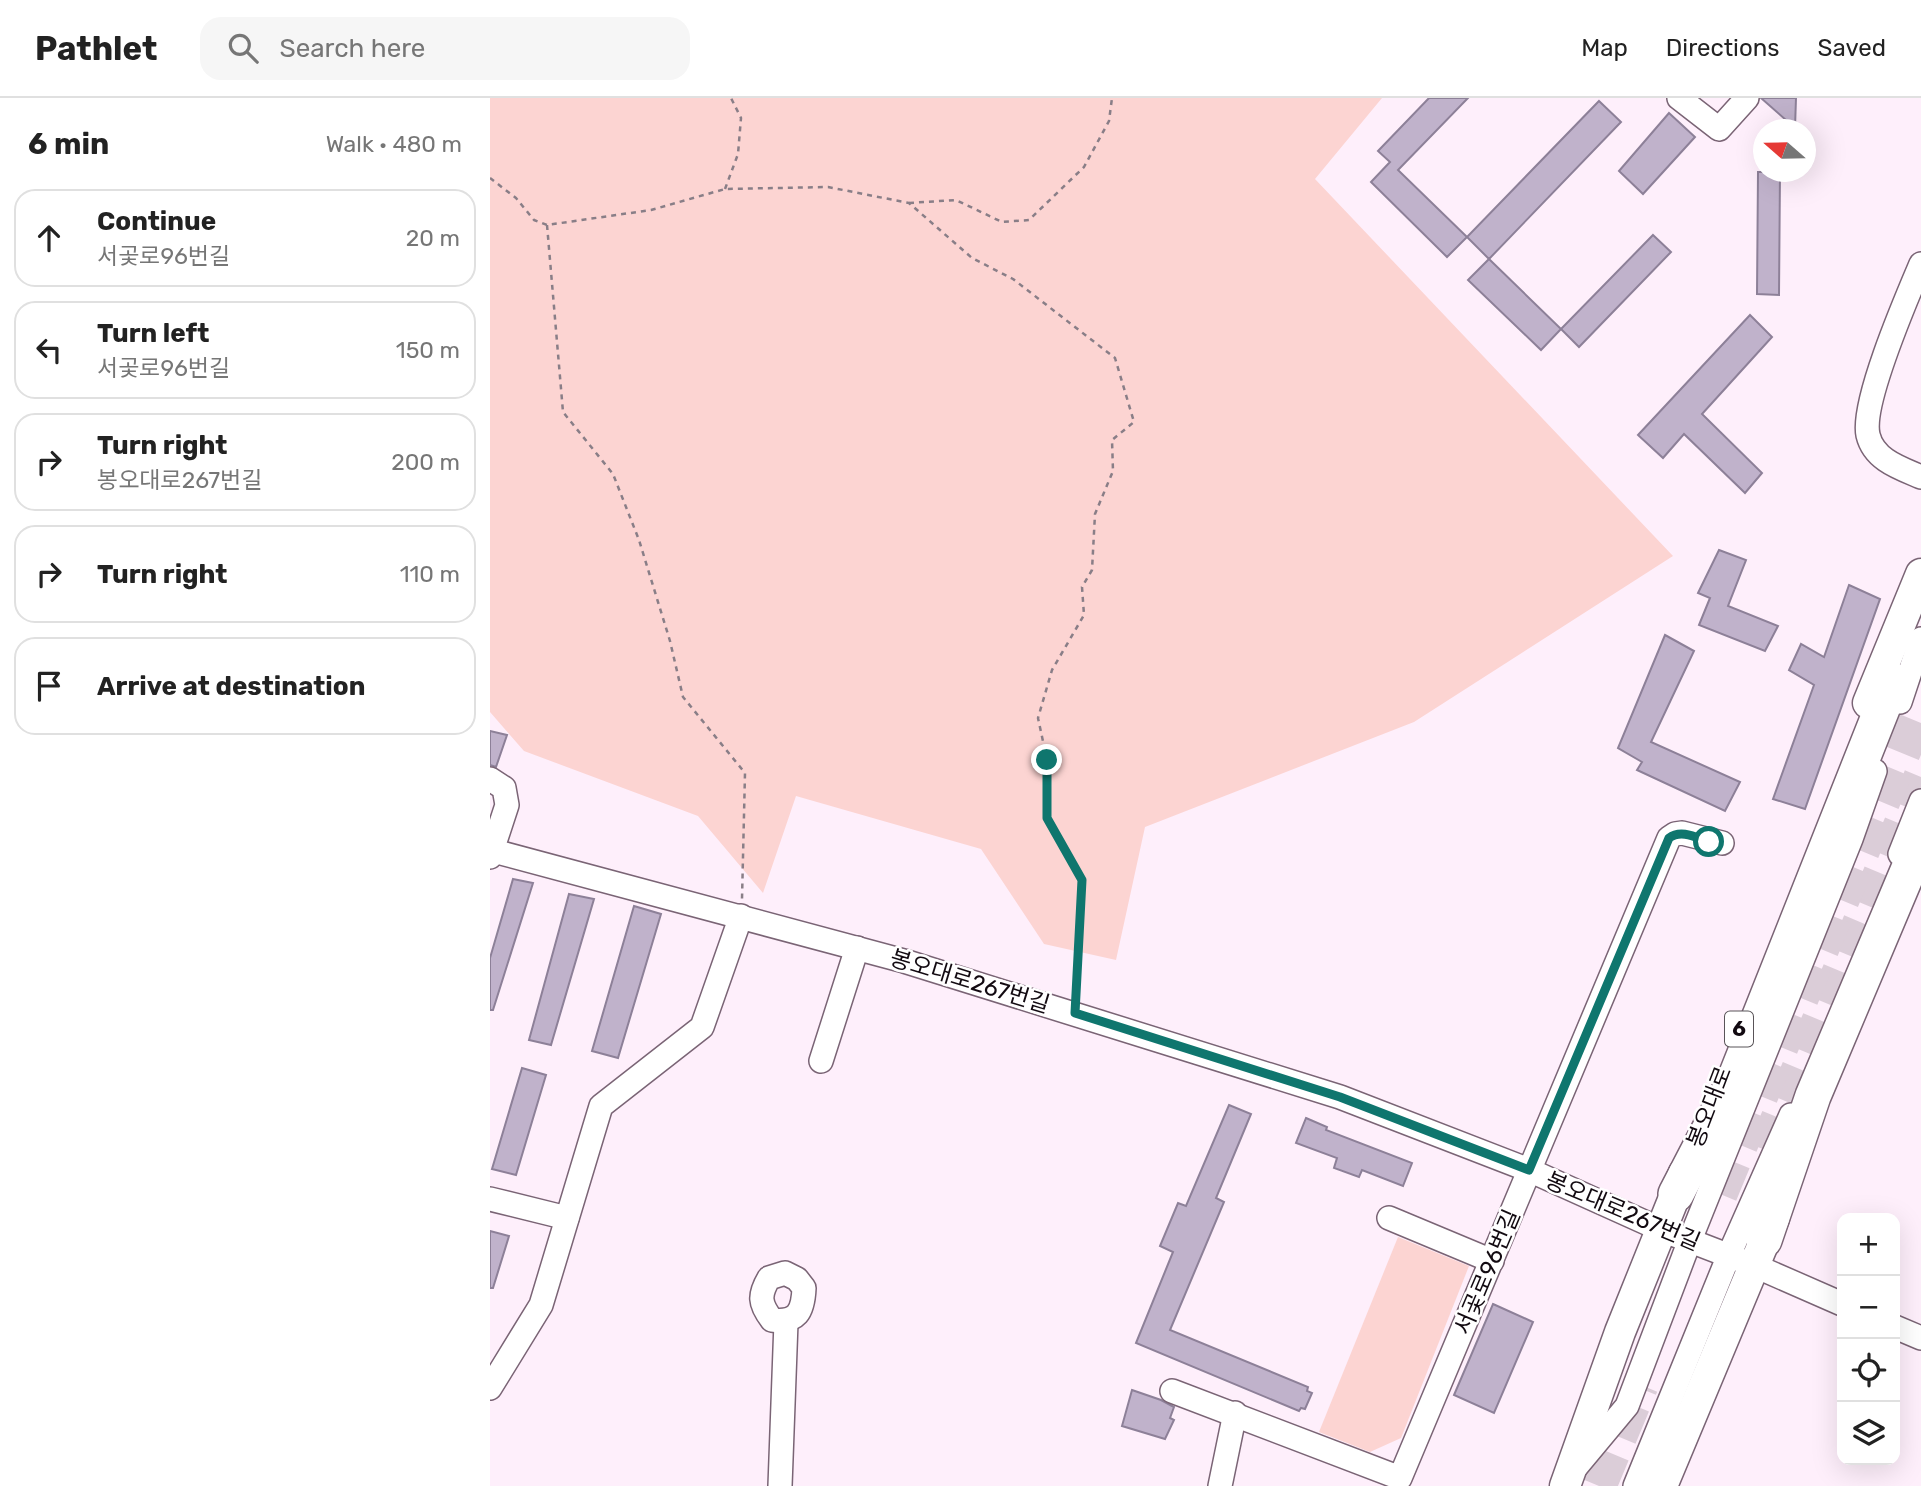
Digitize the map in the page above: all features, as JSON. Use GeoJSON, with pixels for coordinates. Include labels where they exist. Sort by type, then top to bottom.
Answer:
{"type":"FeatureCollection","features":[{"type":"Feature","properties":{"kind":"highway"},"geometry":{"type":"LineString","coordinates":[[1676,1194],[1733,1084],[1893,681]]}},
{"type":"Feature","properties":{"kind":"highway"},"geometry":{"type":"LineString","coordinates":[[1749,1253],[1921,840]]}},
{"type":"Feature","properties":{"kind":"main road","name":"봉오대로"},"geometry":{"type":"LineString","coordinates":[[1569,1481],[1620,1332],[1676,1194],[1804,858],[1921,574]]}},
{"type":"Feature","properties":{"kind":"main road"},"geometry":{"type":"LineString","coordinates":[[1662,1486],[1749,1253],[1834,1085],[1921,875]]}},
{"type":"Feature","properties":{"kind":"street"},"geometry":{"type":"LineString","coordinates":[[1679,98],[1720,129],[1747,98]]}},
{"type":"Feature","properties":{"kind":"street"},"geometry":{"type":"LineString","coordinates":[[1921,264],[1893,332],[1867,421],[1868,435],[1885,460],[1921,477]]}},
{"type":"Feature","properties":{"kind":"street"},"geometry":{"type":"LineString","coordinates":[[1569,1481],[1627,1406],[1851,839],[1921,639]]}},
{"type":"Feature","properties":{"kind":"street"},"geometry":{"type":"LineString","coordinates":[[490,779],[503,788],[507,805],[491,852]]}},
{"type":"Feature","properties":{"kind":"street"},"geometry":{"type":"LineString","coordinates":[[1635,1486],[1749,1253],[1827,1033],[1921,801]]}},
{"type":"Feature","properties":{"kind":"street","name":"서곷로96번길"},"geometry":{"type":"LineString","coordinates":[[1172,1391],[1400,1478],[1669,838],[1682,833],[1722,843]]}},
{"type":"Feature","properties":{"kind":"street","name":"봉오대로267번길"},"geometry":{"type":"LineString","coordinates":[[491,852],[857,948],[1075,1013],[1340,1097],[1529,1170],[1690,1241],[1749,1253],[1837,1301]]}},
{"type":"Feature","properties":{"kind":"street"},"geometry":{"type":"LineString","coordinates":[[490,1388],[541,1305],[601,1106],[702,1027],[741,916]]}},
{"type":"Feature","properties":{"kind":"street"},"geometry":{"type":"LineString","coordinates":[[821,1061],[857,948]]}},
{"type":"Feature","properties":{"kind":"street"},"geometry":{"type":"LineString","coordinates":[[490,1199],[567,1218]]}},
{"type":"Feature","properties":{"kind":"street"},"geometry":{"type":"LineString","coordinates":[[1389,1218],[1492,1261]]}},
{"type":"Feature","properties":{"kind":"street"},"geometry":{"type":"LineString","coordinates":[[780,1486],[786,1322]]}},
{"type":"Feature","properties":{"kind":"street"},"geometry":{"type":"LineString","coordinates":[[1900,1329],[1920,1335]]}},
{"type":"Feature","properties":{"kind":"street"},"geometry":{"type":"LineString","coordinates":[[1220,1486],[1235,1413]]}},
{"type":"Feature","properties":{"kind":"path"},"geometry":{"type":"LineString","coordinates":[[725,190],[738,154],[741,118],[731,98]]}},
{"type":"Feature","properties":{"kind":"path"},"geometry":{"type":"LineString","coordinates":[[490,178],[516,198],[534,220],[547,225],[651,210],[725,190],[828,187],[908,203],[956,200],[1002,222],[1029,220],[1084,167],[1109,121],[1112,98]]}},
{"type":"Feature","properties":{"kind":"path"},"geometry":{"type":"LineString","coordinates":[[908,203],[972,258],[1013,279],[1115,359],[1134,422],[1112,440],[1113,471],[1095,514],[1093,570],[1082,587],[1084,615],[1052,670],[1038,718],[1047,760],[1047,818],[1082,880],[1075,1013]]}},
{"type":"Feature","properties":{"kind":"path"},"geometry":{"type":"LineString","coordinates":[[547,225],[564,412],[613,474],[639,540],[670,641],[683,697],[745,773],[741,916]]}},
{"type":"Feature","properties":{"kind":"shaded area"},"geometry":{"type":"Polygon","coordinates":[[[490,98],[1382,98],[1315,179],[1673,556],[1414,722],[1145,827],[1116,960],[1044,944],[981,849],[796,796],[763,893],[698,816],[524,751],[490,712],[490,98]]]}},
{"type":"Feature","properties":{"kind":"shaded area"},"geometry":{"type":"Polygon","coordinates":[[[1398,1237],[1469,1266],[1401,1438],[1370,1452],[1319,1432],[1398,1237]]]}},
{"type":"Feature","properties":{"kind":"building"},"geometry":{"type":"Polygon","coordinates":[[[1429,98],[1468,98],[1398,170],[1467,237],[1447,257],[1371,182],[1390,162],[1378,151],[1429,98]]]}},
{"type":"Feature","properties":{"kind":"building"},"geometry":{"type":"Polygon","coordinates":[[[1761,98],[1796,98],[1795,119],[1785,119],[1761,98]]]}},
{"type":"Feature","properties":{"kind":"building"},"geometry":{"type":"Polygon","coordinates":[[[1599,101],[1621,122],[1489,259],[1467,237],[1599,101]]]}},
{"type":"Feature","properties":{"kind":"building"},"geometry":{"type":"Polygon","coordinates":[[[1669,113],[1695,137],[1643,194],[1619,171],[1669,113]]]}},
{"type":"Feature","properties":{"kind":"building"},"geometry":{"type":"Polygon","coordinates":[[[1758,182],[1780,182],[1779,295],[1757,294],[1758,182]]]}},
{"type":"Feature","properties":{"kind":"building"},"geometry":{"type":"Polygon","coordinates":[[[1653,235],[1671,252],[1579,347],[1561,329],[1653,235]]]}},
{"type":"Feature","properties":{"kind":"building"},"geometry":{"type":"Polygon","coordinates":[[[1489,259],[1561,329],[1541,350],[1468,280],[1489,259]]]}},
{"type":"Feature","properties":{"kind":"building"},"geometry":{"type":"Polygon","coordinates":[[[1750,315],[1772,337],[1702,414],[1762,473],[1745,493],[1684,434],[1663,458],[1638,435],[1750,315]]]}},
{"type":"Feature","properties":{"kind":"building"},"geometry":{"type":"Polygon","coordinates":[[[1719,550],[1746,560],[1728,606],[1778,626],[1765,651],[1699,625],[1710,598],[1698,593],[1719,550]]]}},
{"type":"Feature","properties":{"kind":"building"},"geometry":{"type":"Polygon","coordinates":[[[1849,585],[1880,599],[1805,809],[1773,799],[1814,685],[1789,670],[1801,644],[1824,657],[1849,585]]]}},
{"type":"Feature","properties":{"kind":"building"},"geometry":{"type":"Polygon","coordinates":[[[1665,635],[1694,651],[1651,742],[1740,782],[1725,811],[1637,770],[1642,762],[1618,748],[1665,635]]]}},
{"type":"Feature","properties":{"kind":"building"},"geometry":{"type":"Polygon","coordinates":[[[490,731],[507,735],[496,767],[490,765],[490,731]]]}},
{"type":"Feature","properties":{"kind":"building"},"geometry":{"type":"Polygon","coordinates":[[[513,879],[533,883],[493,1010],[490,1010],[490,958],[513,879]]]}},
{"type":"Feature","properties":{"kind":"building"},"geometry":{"type":"Polygon","coordinates":[[[569,894],[594,899],[551,1045],[529,1040],[569,894]]]}},
{"type":"Feature","properties":{"kind":"building"},"geometry":{"type":"Polygon","coordinates":[[[634,906],[661,914],[618,1058],[592,1051],[634,906]]]}},
{"type":"Feature","properties":{"kind":"building"},"geometry":{"type":"Polygon","coordinates":[[[522,1068],[546,1075],[516,1175],[492,1169],[522,1068]]]}},
{"type":"Feature","properties":{"kind":"building"},"geometry":{"type":"Polygon","coordinates":[[[1229,1105],[1251,1114],[1216,1198],[1224,1202],[1170,1330],[1308,1387],[1307,1391],[1312,1393],[1305,1409],[1301,1408],[1299,1411],[1136,1343],[1173,1252],[1160,1246],[1178,1203],[1186,1206],[1229,1105]]]}},
{"type":"Feature","properties":{"kind":"building"},"geometry":{"type":"Polygon","coordinates":[[[1306,1118],[1327,1127],[1326,1130],[1412,1163],[1403,1186],[1362,1170],[1359,1177],[1334,1168],[1337,1158],[1296,1143],[1306,1118]]]}},
{"type":"Feature","properties":{"kind":"building"},"geometry":{"type":"Polygon","coordinates":[[[490,1231],[509,1236],[493,1288],[490,1288],[490,1231]]]}},
{"type":"Feature","properties":{"kind":"building"},"geometry":{"type":"Polygon","coordinates":[[[1493,1304],[1533,1322],[1494,1413],[1454,1395],[1493,1304]]]}},
{"type":"Feature","properties":{"kind":"building"},"geometry":{"type":"Polygon","coordinates":[[[1132,1390],[1174,1407],[1170,1418],[1174,1420],[1165,1439],[1122,1426],[1132,1390]]]}},
{"type":"Feature","properties":{"kind":"tunnel"},"geometry":{"type":"LineString","coordinates":[[1720,1194],[1921,709]]}},
{"type":"Feature","properties":{"kind":"tunnel"},"geometry":{"type":"LineString","coordinates":[[1765,1150],[1921,777]]}},
{"type":"Feature","properties":{"kind":"tunnel"},"geometry":{"type":"LineString","coordinates":[[1599,1486],[1641,1385]]}},
{"type":"Feature","properties":{"kind":"route"},"geometry":{"type":"LineString","coordinates":[[1047,760],[1047,818],[1082,880],[1075,1013],[1340,1097],[1529,1170],[1669,838],[1682,833],[1709,842]]}}]}
